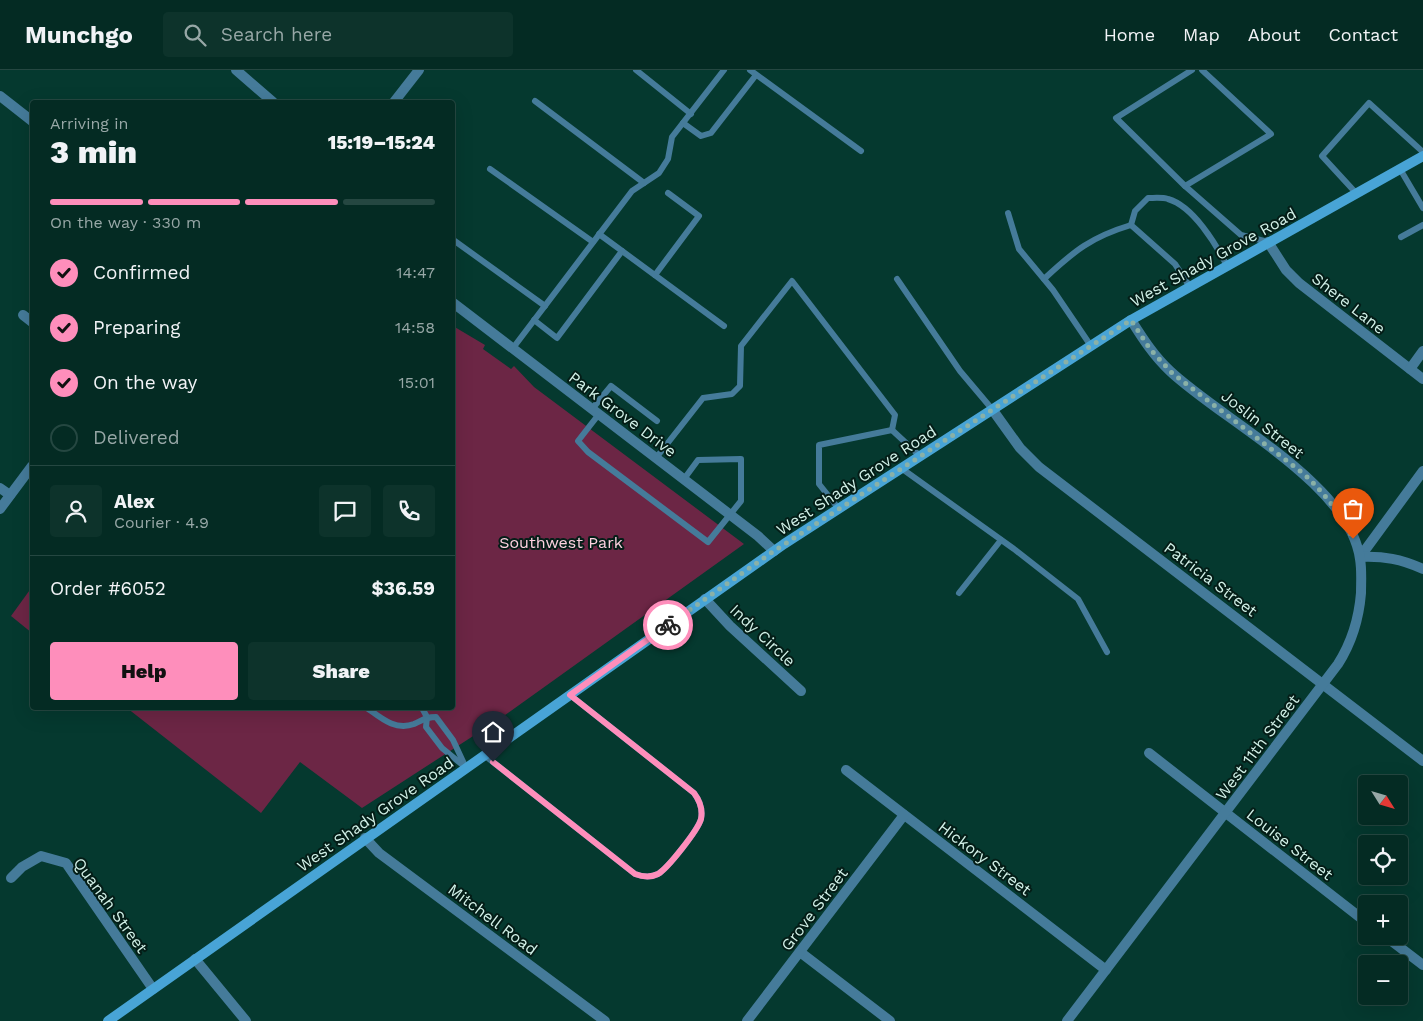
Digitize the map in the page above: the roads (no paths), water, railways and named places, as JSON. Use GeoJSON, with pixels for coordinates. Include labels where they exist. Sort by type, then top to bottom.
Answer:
{"type":"FeatureCollection","features":[{"type":"Feature","properties":{"kind":"main road","name":"West Shady Grove Road"},"geometry":{"type":"LineString","coordinates":[[108,1021],[774,551],[1131,320],[1400,169],[1423,154]]}},
{"type":"Feature","properties":{"kind":"street"},"geometry":{"type":"LineString","coordinates":[[236,70],[271,100]]}},
{"type":"Feature","properties":{"kind":"street"},"geometry":{"type":"LineString","coordinates":[[396,100],[419,70]]}},
{"type":"Feature","properties":{"kind":"street"},"geometry":{"type":"LineString","coordinates":[[0,96],[30,119]]}},
{"type":"Feature","properties":{"kind":"street","name":"Shere Lane"},"geometry":{"type":"LineString","coordinates":[[1268,242],[1286,270],[1299,283],[1423,378]]}},
{"type":"Feature","properties":{"kind":"street","name":"Park Grove Drive"},"geometry":{"type":"LineString","coordinates":[[455,304],[730,514],[774,551]]}},
{"type":"Feature","properties":{"kind":"street"},"geometry":{"type":"LineString","coordinates":[[23,315],[30,320]]}},
{"type":"Feature","properties":{"kind":"street","name":"Joslin Street"},"geometry":{"type":"LineString","coordinates":[[1131,320],[1150,349],[1172,373],[1304,474],[1321,490],[1342,516],[1360,557]]}},
{"type":"Feature","properties":{"kind":"street"},"geometry":{"type":"LineString","coordinates":[[1410,369],[1423,351]]}},
{"type":"Feature","properties":{"kind":"street","name":"Patricia Street"},"geometry":{"type":"LineString","coordinates":[[992,409],[1028,458],[1423,761]]}},
{"type":"Feature","properties":{"kind":"street"},"geometry":{"type":"LineString","coordinates":[[0,509],[30,469]]}},
{"type":"Feature","properties":{"kind":"street"},"geometry":{"type":"LineString","coordinates":[[1360,557],[1423,471]]}},
{"type":"Feature","properties":{"kind":"street"},"geometry":{"type":"LineString","coordinates":[[0,488],[10,495]]}},
{"type":"Feature","properties":{"kind":"street"},"geometry":{"type":"LineString","coordinates":[[1360,557],[1381,556],[1401,559],[1423,568]]}},
{"type":"Feature","properties":{"kind":"street","name":"West 11th Street"},"geometry":{"type":"LineString","coordinates":[[1067,1021],[1324,684],[1347,650],[1353,635],[1360,602],[1360,557]]}},
{"type":"Feature","properties":{"kind":"street","name":"Indy Circle"},"geometry":{"type":"LineString","coordinates":[[705,599],[730,626],[801,691]]}},
{"type":"Feature","properties":{"kind":"street","name":"Louise Street"},"geometry":{"type":"LineString","coordinates":[[1149,753],[1358,916]]}},
{"type":"Feature","properties":{"kind":"street","name":"Hickory Street"},"geometry":{"type":"LineString","coordinates":[[846,770],[1106,970]]}},
{"type":"Feature","properties":{"kind":"street","name":"Grove Street"},"geometry":{"type":"LineString","coordinates":[[747,1021],[904,816]]}},
{"type":"Feature","properties":{"kind":"street","name":"Mitchell Road"},"geometry":{"type":"LineString","coordinates":[[365,838],[379,853],[605,1021]]}},
{"type":"Feature","properties":{"kind":"street","name":"Quanah Street"},"geometry":{"type":"LineString","coordinates":[[11,878],[22,867],[41,856],[66,863],[153,989]]}},
{"type":"Feature","properties":{"kind":"street"},"geometry":{"type":"LineString","coordinates":[[1397,945],[1423,965]]}},
{"type":"Feature","properties":{"kind":"street"},"geometry":{"type":"LineString","coordinates":[[800,952],[890,1021]]}},
{"type":"Feature","properties":{"kind":"street"},"geometry":{"type":"LineString","coordinates":[[195,959],[246,1021]]}},
{"type":"Feature","properties":{"kind":"lane"},"geometry":{"type":"LineString","coordinates":[[636,70],[690,114]]}},
{"type":"Feature","properties":{"kind":"lane"},"geometry":{"type":"LineString","coordinates":[[513,348],[632,191],[659,173],[668,159],[672,137],[724,70]]}},
{"type":"Feature","properties":{"kind":"lane"},"geometry":{"type":"LineString","coordinates":[[750,70],[861,151]]}},
{"type":"Feature","properties":{"kind":"lane"},"geometry":{"type":"LineString","coordinates":[[1192,70],[1116,118],[1185,186],[1241,235],[1268,242]]}},
{"type":"Feature","properties":{"kind":"lane"},"geometry":{"type":"LineString","coordinates":[[1185,186],[1272,134],[1202,70]]}},
{"type":"Feature","properties":{"kind":"lane"},"geometry":{"type":"LineString","coordinates":[[683,123],[701,136],[711,133],[756,75]]}},
{"type":"Feature","properties":{"kind":"lane"},"geometry":{"type":"LineString","coordinates":[[535,101],[644,183]]}},
{"type":"Feature","properties":{"kind":"lane"},"geometry":{"type":"LineString","coordinates":[[1356,193],[1322,156],[1369,104],[1423,154]]}},
{"type":"Feature","properties":{"kind":"lane"},"geometry":{"type":"LineString","coordinates":[[490,169],[593,242]]}},
{"type":"Feature","properties":{"kind":"lane"},"geometry":{"type":"LineString","coordinates":[[1400,169],[1423,208]]}},
{"type":"Feature","properties":{"kind":"lane"},"geometry":{"type":"LineString","coordinates":[[655,275],[699,216],[668,193]]}},
{"type":"Feature","properties":{"kind":"lane"},"geometry":{"type":"LineString","coordinates":[[1131,225],[1135,211],[1148,198],[1169,199],[1190,214],[1215,243],[1227,266]]}},
{"type":"Feature","properties":{"kind":"lane"},"geometry":{"type":"LineString","coordinates":[[1008,213],[1019,249],[1044,279],[1090,346]]}},
{"type":"Feature","properties":{"kind":"lane"},"geometry":{"type":"LineString","coordinates":[[1044,279],[1071,253],[1096,237],[1131,225]]}},
{"type":"Feature","properties":{"kind":"lane"},"geometry":{"type":"LineString","coordinates":[[1131,225],[1175,264],[1190,286]]}},
{"type":"Feature","properties":{"kind":"lane"},"geometry":{"type":"LineString","coordinates":[[1402,237],[1423,225]]}},
{"type":"Feature","properties":{"kind":"lane"},"geometry":{"type":"LineString","coordinates":[[600,234],[724,326]]}},
{"type":"Feature","properties":{"kind":"lane"},"geometry":{"type":"LineString","coordinates":[[455,240],[545,306]]}},
{"type":"Feature","properties":{"kind":"lane"},"geometry":{"type":"LineString","coordinates":[[534,320],[557,338],[622,251]]}},
{"type":"Feature","properties":{"kind":"lane"},"geometry":{"type":"LineString","coordinates":[[897,279],[960,371],[992,409]]}},
{"type":"Feature","properties":{"kind":"lane"},"geometry":{"type":"LineString","coordinates":[[656,458],[703,398],[732,394],[740,386],[741,346],[792,281],[894,415],[892,430]]}},
{"type":"Feature","properties":{"kind":"lane"},"geometry":{"type":"LineString","coordinates":[[657,421],[611,386],[578,441],[588,452],[708,542],[740,501],[741,459],[698,460],[684,479]]}},
{"type":"Feature","properties":{"kind":"lane"},"geometry":{"type":"LineString","coordinates":[[892,430],[920,456]]}},
{"type":"Feature","properties":{"kind":"lane"},"geometry":{"type":"LineString","coordinates":[[839,509],[819,484],[819,445],[892,430]]}},
{"type":"Feature","properties":{"kind":"lane"},"geometry":{"type":"LineString","coordinates":[[901,468],[1001,540],[1078,599],[1107,652]]}},
{"type":"Feature","properties":{"kind":"lane"},"geometry":{"type":"LineString","coordinates":[[959,593],[1001,540]]}},
{"type":"Feature","properties":{"kind":"lane"},"geometry":{"type":"LineString","coordinates":[[484,755],[635,874],[650,876],[664,870],[697,827],[702,810],[700,801],[694,793],[570,695]]}},
{"type":"Feature","properties":{"kind":"lane"},"geometry":{"type":"LineString","coordinates":[[370,710],[394,725],[405,726],[427,717],[436,718],[453,740],[466,768]]}},
{"type":"Feature","properties":{"kind":"lane"},"geometry":{"type":"LineString","coordinates":[[423,710],[427,717],[426,727],[442,748],[466,768]]}},
{"type":"Feature","properties":{"kind":"park label","name":"Southwest Park"},"geometry":{"type":"Point","coordinates":[561,542]}}]}
